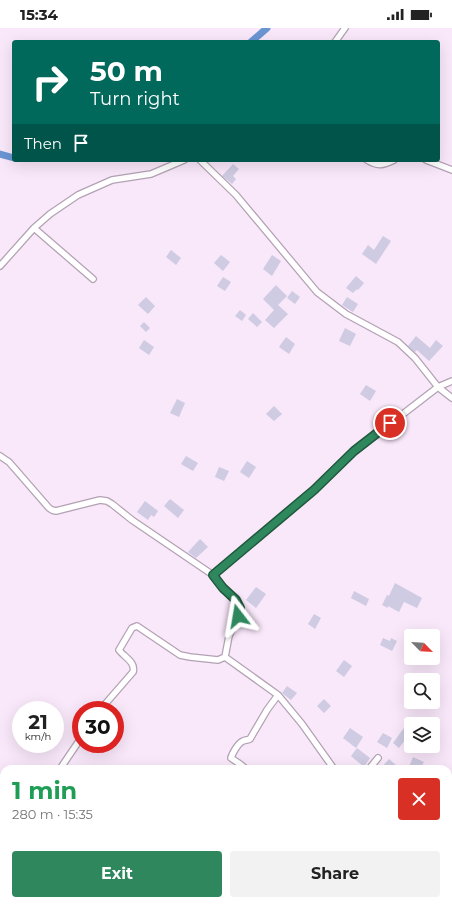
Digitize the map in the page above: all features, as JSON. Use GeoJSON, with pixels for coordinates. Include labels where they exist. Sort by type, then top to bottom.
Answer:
{"type":"FeatureCollection","features":[{"type":"Feature","properties":{"kind":"street"},"geometry":{"type":"LineString","coordinates":[[336,40],[345,28]]}},
{"type":"Feature","properties":{"kind":"street"},"geometry":{"type":"LineString","coordinates":[[0,266],[34,228],[50,214],[78,195],[112,180],[151,174],[179,162]]}},
{"type":"Feature","properties":{"kind":"street"},"geometry":{"type":"LineString","coordinates":[[202,162],[236,195],[317,292],[346,314],[398,342],[415,358],[438,387],[452,398]]}},
{"type":"Feature","properties":{"kind":"street"},"geometry":{"type":"LineString","coordinates":[[370,162],[374,164],[384,164],[389,162]]}},
{"type":"Feature","properties":{"kind":"street"},"geometry":{"type":"LineString","coordinates":[[431,162],[452,170]]}},
{"type":"Feature","properties":{"kind":"street"},"geometry":{"type":"LineString","coordinates":[[34,228],[93,280]]}},
{"type":"Feature","properties":{"kind":"street"},"geometry":{"type":"LineString","coordinates":[[213,575],[314,490],[354,451],[438,387],[452,381]]}},
{"type":"Feature","properties":{"kind":"street"},"geometry":{"type":"LineString","coordinates":[[0,456],[8,462],[52,510],[56,511],[100,500],[107,501],[132,520],[213,575],[223,588],[236,600],[240,608],[229,636],[225,657]]}},
{"type":"Feature","properties":{"kind":"street"},"geometry":{"type":"LineString","coordinates":[[108,701],[133,672],[133,665],[119,650],[132,628],[137,626],[180,655],[218,660],[225,657]]}},
{"type":"Feature","properties":{"kind":"street"},"geometry":{"type":"LineString","coordinates":[[225,657],[278,695],[302,724],[331,765]]}},
{"type":"Feature","properties":{"kind":"street"},"geometry":{"type":"LineString","coordinates":[[241,765],[231,758],[231,755],[240,743],[250,739],[267,710],[278,695]]}},
{"type":"Feature","properties":{"kind":"street"},"geometry":{"type":"LineString","coordinates":[[63,765],[72,751]]}},
{"type":"Feature","properties":{"kind":"street"},"geometry":{"type":"LineString","coordinates":[[372,765],[378,758]]}},
{"type":"Feature","properties":{"kind":"building"},"geometry":{"type":"Polygon","coordinates":[[[233,164],[239,169],[233,176],[236,179],[232,184],[222,176],[233,164]]]}},
{"type":"Feature","properties":{"kind":"building"},"geometry":{"type":"Polygon","coordinates":[[[383,236],[391,241],[376,264],[362,254],[368,245],[374,250],[383,236]]]}},
{"type":"Feature","properties":{"kind":"building"},"geometry":{"type":"Polygon","coordinates":[[[171,250],[181,258],[176,265],[166,257],[171,250]]]}},
{"type":"Feature","properties":{"kind":"building"},"geometry":{"type":"Polygon","coordinates":[[[221,255],[230,262],[223,271],[214,263],[221,255]]]}},
{"type":"Feature","properties":{"kind":"building"},"geometry":{"type":"Polygon","coordinates":[[[272,255],[281,261],[272,276],[263,269],[272,255]]]}},
{"type":"Feature","properties":{"kind":"building"},"geometry":{"type":"Polygon","coordinates":[[[356,276],[364,283],[353,293],[346,288],[356,276]]]}},
{"type":"Feature","properties":{"kind":"building"},"geometry":{"type":"Polygon","coordinates":[[[223,277],[231,282],[225,291],[217,286],[223,277]]]}},
{"type":"Feature","properties":{"kind":"building"},"geometry":{"type":"Polygon","coordinates":[[[276,285],[287,296],[278,305],[288,314],[274,328],[265,320],[274,310],[263,299],[276,285]]]}},
{"type":"Feature","properties":{"kind":"building"},"geometry":{"type":"Polygon","coordinates":[[[292,291],[300,297],[295,304],[287,298],[292,291]]]}},
{"type":"Feature","properties":{"kind":"building"},"geometry":{"type":"Polygon","coordinates":[[[146,297],[155,306],[148,314],[138,305],[146,297]]]}},
{"type":"Feature","properties":{"kind":"building"},"geometry":{"type":"Polygon","coordinates":[[[347,297],[358,304],[353,312],[342,305],[347,297]]]}},
{"type":"Feature","properties":{"kind":"building"},"geometry":{"type":"Polygon","coordinates":[[[240,310],[246,315],[242,321],[235,316],[240,310]]]}},
{"type":"Feature","properties":{"kind":"building"},"geometry":{"type":"Polygon","coordinates":[[[253,313],[262,322],[257,327],[248,319],[253,313]]]}},
{"type":"Feature","properties":{"kind":"building"},"geometry":{"type":"Polygon","coordinates":[[[144,322],[150,328],[146,332],[140,326],[144,322]]]}},
{"type":"Feature","properties":{"kind":"building"},"geometry":{"type":"Polygon","coordinates":[[[345,328],[356,334],[350,346],[339,341],[345,328]]]}},
{"type":"Feature","properties":{"kind":"building"},"geometry":{"type":"Polygon","coordinates":[[[416,336],[430,348],[436,340],[443,346],[429,361],[417,350],[415,352],[408,346],[416,336]]]}},
{"type":"Feature","properties":{"kind":"building"},"geometry":{"type":"Polygon","coordinates":[[[286,337],[295,344],[289,354],[279,347],[286,337]]]}},
{"type":"Feature","properties":{"kind":"building"},"geometry":{"type":"Polygon","coordinates":[[[144,340],[154,347],[149,355],[139,348],[144,340]]]}},
{"type":"Feature","properties":{"kind":"building"},"geometry":{"type":"Polygon","coordinates":[[[366,385],[376,391],[370,401],[360,394],[366,385]]]}},
{"type":"Feature","properties":{"kind":"building"},"geometry":{"type":"Polygon","coordinates":[[[177,399],[185,403],[179,417],[170,413],[177,399]]]}},
{"type":"Feature","properties":{"kind":"building"},"geometry":{"type":"Polygon","coordinates":[[[274,406],[282,414],[274,421],[266,414],[274,406]]]}},
{"type":"Feature","properties":{"kind":"building"},"geometry":{"type":"Polygon","coordinates":[[[186,456],[198,463],[193,471],[181,464],[186,456]]]}},
{"type":"Feature","properties":{"kind":"building"},"geometry":{"type":"Polygon","coordinates":[[[247,461],[256,467],[249,478],[240,472],[247,461]]]}},
{"type":"Feature","properties":{"kind":"building"},"geometry":{"type":"Polygon","coordinates":[[[219,467],[229,471],[224,481],[215,477],[219,467]]]}},
{"type":"Feature","properties":{"kind":"building"},"geometry":{"type":"Polygon","coordinates":[[[170,499],[184,510],[178,518],[164,506],[170,499]]]}},
{"type":"Feature","properties":{"kind":"building"},"geometry":{"type":"Polygon","coordinates":[[[145,501],[158,511],[154,517],[151,515],[148,520],[137,512],[145,501]]]}},
{"type":"Feature","properties":{"kind":"building"},"geometry":{"type":"Polygon","coordinates":[[[200,539],[208,547],[196,558],[188,552],[200,539]]]}},
{"type":"Feature","properties":{"kind":"building"},"geometry":{"type":"Polygon","coordinates":[[[395,583],[422,598],[417,608],[404,602],[399,612],[388,606],[388,608],[382,605],[387,595],[389,596],[395,583]]]}},
{"type":"Feature","properties":{"kind":"building"},"geometry":{"type":"Polygon","coordinates":[[[256,587],[266,594],[256,608],[246,600],[256,587]]]}},
{"type":"Feature","properties":{"kind":"building"},"geometry":{"type":"Polygon","coordinates":[[[354,591],[369,599],[366,606],[351,598],[354,591]]]}},
{"type":"Feature","properties":{"kind":"building"},"geometry":{"type":"Polygon","coordinates":[[[314,614],[321,618],[315,629],[308,624],[314,614]]]}},
{"type":"Feature","properties":{"kind":"building"},"geometry":{"type":"Polygon","coordinates":[[[383,638],[390,641],[391,638],[397,641],[392,651],[380,645],[383,638]]]}},
{"type":"Feature","properties":{"kind":"building"},"geometry":{"type":"Polygon","coordinates":[[[344,660],[352,666],[344,677],[336,671],[344,660]]]}},
{"type":"Feature","properties":{"kind":"building"},"geometry":{"type":"Polygon","coordinates":[[[287,686],[297,693],[291,700],[282,693],[287,686]]]}},
{"type":"Feature","properties":{"kind":"building"},"geometry":{"type":"Polygon","coordinates":[[[324,699],[331,706],[324,713],[317,706],[324,699]]]}},
{"type":"Feature","properties":{"kind":"building"},"geometry":{"type":"Polygon","coordinates":[[[350,728],[363,737],[356,748],[343,738],[350,728]]]}},
{"type":"Feature","properties":{"kind":"building"},"geometry":{"type":"Polygon","coordinates":[[[404,728],[404,741],[399,748],[393,743],[404,728]]]}},
{"type":"Feature","properties":{"kind":"building"},"geometry":{"type":"Polygon","coordinates":[[[383,733],[392,738],[387,748],[377,742],[383,733]]]}},
{"type":"Feature","properties":{"kind":"building"},"geometry":{"type":"Polygon","coordinates":[[[357,748],[370,758],[365,765],[362,765],[351,756],[357,748]]]}},
{"type":"Feature","properties":{"kind":"building"},"geometry":{"type":"Polygon","coordinates":[[[413,757],[424,762],[422,765],[410,765],[413,757]]]}},
{"type":"Feature","properties":{"kind":"building"},"geometry":{"type":"Polygon","coordinates":[[[389,759],[396,765],[384,765],[389,759]]]}},
{"type":"Feature","properties":{"kind":"waterway"},"geometry":{"type":"LineString","coordinates":[[253,40],[267,28]]}},
{"type":"Feature","properties":{"kind":"waterway"},"geometry":{"type":"LineString","coordinates":[[0,154],[12,157]]}},
{"type":"Feature","properties":{"kind":"route"},"geometry":{"type":"LineString","coordinates":[[238,616],[240,608],[236,600],[223,588],[213,575],[314,490],[354,451],[390,423]]}}]}
